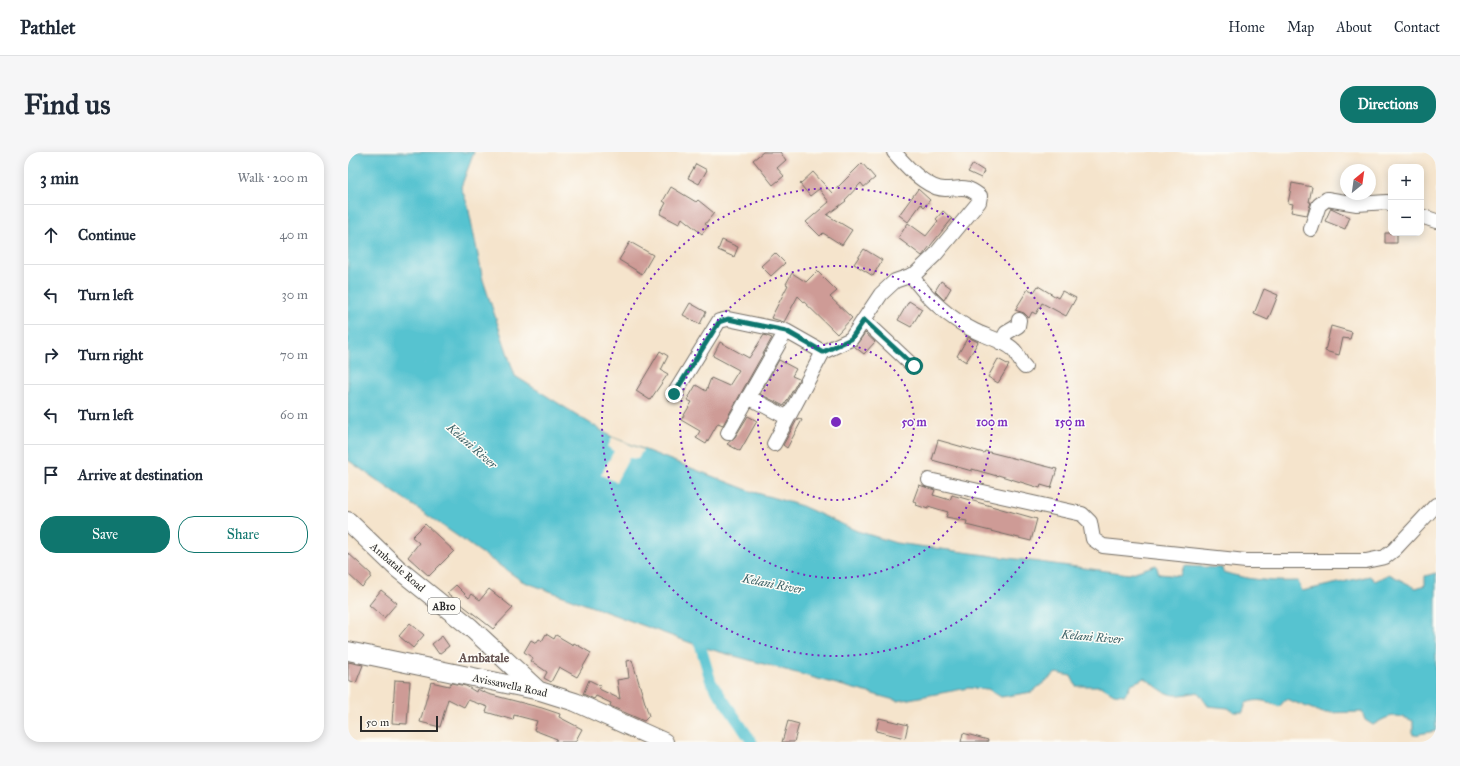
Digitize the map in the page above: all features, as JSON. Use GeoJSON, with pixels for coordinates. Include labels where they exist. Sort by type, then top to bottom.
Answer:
{"type":"FeatureCollection","features":[{"type":"Feature","properties":{"kind":"main road","name":"Ambatale Road"},"geometry":{"type":"LineString","coordinates":[[349,525],[398,569],[470,627],[540,691]]}},
{"type":"Feature","properties":{"kind":"main road","name":"Avissawella Road"},"geometry":{"type":"LineString","coordinates":[[348,651],[540,691],[575,702],[664,742]]}},
{"type":"Feature","properties":{"kind":"street"},"geometry":{"type":"LineString","coordinates":[[774,444],[823,352],[851,339],[881,294],[896,281],[915,274],[935,255],[970,215],[979,202],[980,196],[970,189],[957,187],[944,189],[929,184],[907,168],[894,152]]}},
{"type":"Feature","properties":{"kind":"street"},"geometry":{"type":"LineString","coordinates":[[1312,229],[1319,205],[1327,199],[1358,204],[1388,202]]}},
{"type":"Feature","properties":{"kind":"street"},"geometry":{"type":"LineString","coordinates":[[1424,217],[1436,221]]}},
{"type":"Feature","properties":{"kind":"street"},"geometry":{"type":"LineString","coordinates":[[911,275],[924,295],[939,308],[972,330],[1001,343],[1019,347],[1021,364],[1025,367]]}},
{"type":"Feature","properties":{"kind":"street"},"geometry":{"type":"LineString","coordinates":[[674,394],[719,322],[723,319],[786,331],[823,352]]}},
{"type":"Feature","properties":{"kind":"street"},"geometry":{"type":"LineString","coordinates":[[864,320],[914,366]]}},
{"type":"Feature","properties":{"kind":"street"},"geometry":{"type":"LineString","coordinates":[[1001,343],[1006,333],[1018,326],[1019,320]]}},
{"type":"Feature","properties":{"kind":"street"},"geometry":{"type":"LineString","coordinates":[[728,433],[786,331]]}},
{"type":"Feature","properties":{"kind":"street"},"geometry":{"type":"LineString","coordinates":[[748,397],[788,418]]}},
{"type":"Feature","properties":{"kind":"street"},"geometry":{"type":"LineString","coordinates":[[929,480],[1082,514],[1090,522],[1093,539],[1103,546],[1246,561],[1366,561],[1385,558],[1410,535],[1436,505]]}},
{"type":"Feature","properties":{"kind":"water","name":"Kelani River"},"geometry":{"type":"Polygon","coordinates":[[[348,152],[474,152],[461,187],[468,206],[483,280],[515,376],[612,437],[750,491],[802,506],[857,531],[896,543],[1129,574],[1156,565],[1159,574],[1180,576],[1184,566],[1222,568],[1223,572],[1251,579],[1298,581],[1302,591],[1370,576],[1375,581],[1389,574],[1416,588],[1425,585],[1425,576],[1436,573],[1436,731],[1413,735],[1413,721],[1402,717],[1388,717],[1373,725],[1365,720],[1362,712],[1323,713],[1286,699],[1279,707],[1263,701],[1250,701],[1246,703],[1243,712],[1234,712],[1228,708],[1208,706],[1198,692],[1180,695],[1169,694],[1159,689],[1145,678],[1131,684],[1125,695],[1114,694],[1101,686],[1076,686],[1071,676],[1056,673],[1032,692],[1001,697],[988,689],[968,688],[898,701],[702,647],[522,581],[348,460],[348,152]]]}},
{"type":"Feature","properties":{"kind":"pier"},"geometry":{"type":"Polygon","coordinates":[[[612,437],[643,450],[638,459],[629,458],[616,482],[601,475],[614,451],[608,447],[612,437]]]}},
{"type":"Feature","properties":{"kind":"building"},"geometry":{"type":"Polygon","coordinates":[[[763,152],[780,152],[786,160],[777,168],[784,176],[773,185],[753,160],[763,152]]]}},
{"type":"Feature","properties":{"kind":"building"},"geometry":{"type":"Polygon","coordinates":[[[862,163],[875,178],[864,187],[861,183],[845,200],[846,201],[827,215],[852,230],[842,245],[823,233],[820,236],[806,222],[829,202],[819,189],[810,196],[800,184],[813,172],[832,193],[862,163]]]}},
{"type":"Feature","properties":{"kind":"building"},"geometry":{"type":"Polygon","coordinates":[[[696,164],[707,170],[699,184],[688,178],[696,164]]]}},
{"type":"Feature","properties":{"kind":"building"},"geometry":{"type":"Polygon","coordinates":[[[973,164],[984,171],[981,178],[968,172],[973,164]]]}},
{"type":"Feature","properties":{"kind":"building"},"geometry":{"type":"Polygon","coordinates":[[[1292,183],[1312,187],[1309,202],[1311,202],[1307,215],[1291,212],[1293,204],[1288,203],[1292,183]]]}},
{"type":"Feature","properties":{"kind":"building"},"geometry":{"type":"Polygon","coordinates":[[[671,187],[696,202],[698,200],[714,213],[705,224],[708,226],[702,234],[682,218],[679,224],[660,214],[666,203],[663,201],[671,187]]]}},
{"type":"Feature","properties":{"kind":"building"},"geometry":{"type":"Polygon","coordinates":[[[918,189],[930,200],[924,207],[921,204],[908,222],[899,215],[918,189]]]}},
{"type":"Feature","properties":{"kind":"building"},"geometry":{"type":"Polygon","coordinates":[[[1331,208],[1350,217],[1345,229],[1325,221],[1331,208]]]}},
{"type":"Feature","properties":{"kind":"building"},"geometry":{"type":"Polygon","coordinates":[[[943,211],[952,219],[922,256],[898,238],[908,223],[926,236],[938,221],[936,219],[943,211]]]}},
{"type":"Feature","properties":{"kind":"building"},"geometry":{"type":"Polygon","coordinates":[[[1385,233],[1388,233],[1388,236],[1397,236],[1397,243],[1385,243],[1385,233]]]}},
{"type":"Feature","properties":{"kind":"building"},"geometry":{"type":"Polygon","coordinates":[[[722,240],[738,247],[734,257],[718,250],[722,240]]]}},
{"type":"Feature","properties":{"kind":"building"},"geometry":{"type":"Polygon","coordinates":[[[630,242],[653,255],[642,274],[619,260],[630,242]]]}},
{"type":"Feature","properties":{"kind":"building"},"geometry":{"type":"Polygon","coordinates":[[[864,249],[882,260],[873,276],[854,264],[864,249]]]}},
{"type":"Feature","properties":{"kind":"building"},"geometry":{"type":"Polygon","coordinates":[[[775,253],[785,263],[771,276],[761,266],[775,253]]]}},
{"type":"Feature","properties":{"kind":"building"},"geometry":{"type":"Polygon","coordinates":[[[817,271],[837,291],[830,297],[852,318],[837,334],[798,296],[784,322],[771,318],[788,285],[786,284],[792,273],[806,282],[817,271]]]}},
{"type":"Feature","properties":{"kind":"building"},"geometry":{"type":"Polygon","coordinates":[[[941,281],[951,288],[944,300],[935,291],[941,281]]]}},
{"type":"Feature","properties":{"kind":"building"},"geometry":{"type":"Polygon","coordinates":[[[1038,286],[1058,298],[1062,291],[1076,298],[1066,316],[1042,303],[1036,314],[1032,312],[1029,318],[1024,313],[1015,310],[1028,289],[1034,292],[1038,286]]]}},
{"type":"Feature","properties":{"kind":"building"},"geometry":{"type":"Polygon","coordinates":[[[1264,289],[1278,295],[1268,320],[1254,314],[1264,289]]]}},
{"type":"Feature","properties":{"kind":"building"},"geometry":{"type":"Polygon","coordinates":[[[909,301],[922,309],[911,327],[898,320],[909,301]]]}},
{"type":"Feature","properties":{"kind":"building"},"geometry":{"type":"Polygon","coordinates":[[[690,303],[706,312],[700,324],[683,315],[690,303]]]}},
{"type":"Feature","properties":{"kind":"building"},"geometry":{"type":"Polygon","coordinates":[[[1331,326],[1352,332],[1350,339],[1343,338],[1339,355],[1325,351],[1331,326]]]}},
{"type":"Feature","properties":{"kind":"building"},"geometry":{"type":"Polygon","coordinates":[[[865,333],[875,342],[864,354],[855,347],[865,333]]]}},
{"type":"Feature","properties":{"kind":"building"},"geometry":{"type":"Polygon","coordinates":[[[764,335],[772,338],[723,425],[718,423],[706,444],[696,438],[700,431],[681,420],[692,402],[687,400],[696,385],[706,391],[711,378],[729,386],[739,370],[713,356],[720,342],[749,358],[764,335]]]}},
{"type":"Feature","properties":{"kind":"building"},"geometry":{"type":"Polygon","coordinates":[[[968,337],[978,342],[966,362],[957,356],[968,337]]]}},
{"type":"Feature","properties":{"kind":"building"},"geometry":{"type":"Polygon","coordinates":[[[660,351],[668,356],[661,370],[668,374],[650,400],[636,391],[660,351]]]}},
{"type":"Feature","properties":{"kind":"building"},"geometry":{"type":"Polygon","coordinates":[[[998,359],[1009,365],[998,383],[988,377],[998,359]]]}},
{"type":"Feature","properties":{"kind":"building"},"geometry":{"type":"Polygon","coordinates":[[[779,360],[796,369],[792,376],[799,379],[784,406],[760,394],[779,360]]]}},
{"type":"Feature","properties":{"kind":"building"},"geometry":{"type":"Polygon","coordinates":[[[748,416],[757,421],[740,451],[727,444],[735,437],[748,416]]]}},
{"type":"Feature","properties":{"kind":"building"},"geometry":{"type":"Polygon","coordinates":[[[798,418],[802,420],[787,448],[783,445],[798,418]]]}},
{"type":"Feature","properties":{"kind":"building"},"geometry":{"type":"Polygon","coordinates":[[[938,440],[984,453],[985,451],[1057,469],[1051,488],[1041,485],[1040,488],[998,475],[972,469],[972,471],[932,460],[938,440]]]}},
{"type":"Feature","properties":{"kind":"building"},"geometry":{"type":"Polygon","coordinates":[[[919,485],[935,490],[933,495],[950,500],[952,495],[1037,519],[1031,541],[966,525],[967,521],[946,517],[948,512],[928,506],[928,509],[916,505],[917,503],[913,501],[919,485]]]}},
{"type":"Feature","properties":{"kind":"building"},"geometry":{"type":"Polygon","coordinates":[[[425,524],[454,551],[429,576],[408,557],[419,543],[412,537],[425,524]]]}},
{"type":"Feature","properties":{"kind":"building"},"geometry":{"type":"Polygon","coordinates":[[[348,553],[371,574],[371,577],[362,587],[348,574],[348,553]]]}},
{"type":"Feature","properties":{"kind":"building"},"geometry":{"type":"Polygon","coordinates":[[[456,585],[469,598],[472,594],[480,600],[489,589],[513,608],[493,629],[447,593],[456,585]]]}},
{"type":"Feature","properties":{"kind":"building"},"geometry":{"type":"Polygon","coordinates":[[[381,590],[397,603],[384,618],[369,605],[381,590]]]}},
{"type":"Feature","properties":{"kind":"building"},"geometry":{"type":"Polygon","coordinates":[[[410,623],[424,635],[413,648],[399,636],[410,623]]]}},
{"type":"Feature","properties":{"kind":"building"},"geometry":{"type":"Polygon","coordinates":[[[546,634],[554,639],[556,635],[591,653],[577,677],[559,667],[551,682],[544,678],[547,672],[531,661],[533,658],[524,652],[531,640],[536,643],[539,639],[542,641],[546,634]]]}},
{"type":"Feature","properties":{"kind":"building"},"geometry":{"type":"Polygon","coordinates":[[[442,636],[449,646],[439,654],[432,644],[442,636]]]}},
{"type":"Feature","properties":{"kind":"building"},"geometry":{"type":"Polygon","coordinates":[[[632,660],[649,716],[644,721],[610,706],[611,703],[596,696],[594,699],[583,694],[589,680],[601,686],[599,689],[620,699],[617,680],[629,678],[627,661],[632,660]]]}},
{"type":"Feature","properties":{"kind":"building"},"geometry":{"type":"Polygon","coordinates":[[[348,662],[363,665],[356,683],[348,680],[348,662]]]}},
{"type":"Feature","properties":{"kind":"building"},"geometry":{"type":"Polygon","coordinates":[[[395,680],[410,681],[407,724],[392,723],[395,680]]]}},
{"type":"Feature","properties":{"kind":"building"},"geometry":{"type":"Polygon","coordinates":[[[431,682],[449,686],[451,683],[466,686],[476,692],[477,689],[488,694],[542,708],[560,714],[559,717],[582,729],[575,742],[555,742],[557,739],[534,730],[537,721],[514,715],[513,720],[486,712],[488,707],[468,700],[464,707],[448,699],[440,727],[420,722],[431,682]]]}},
{"type":"Feature","properties":{"kind":"building"},"geometry":{"type":"Polygon","coordinates":[[[879,718],[908,725],[905,738],[876,731],[879,718]]]}},
{"type":"Feature","properties":{"kind":"building"},"geometry":{"type":"Polygon","coordinates":[[[788,721],[799,724],[794,742],[782,742],[788,721]]]}},
{"type":"Feature","properties":{"kind":"building"},"geometry":{"type":"Polygon","coordinates":[[[963,733],[988,740],[987,742],[961,742],[963,733]]]}},
{"type":"Feature","properties":{"kind":"waterway"},"geometry":{"type":"LineString","coordinates":[[700,633],[699,641],[711,682],[752,742]]}},
{"type":"Feature","properties":{"kind":"district","name":"Ambatale"},"geometry":{"type":"Point","coordinates":[484,657]}},
{"type":"Feature","properties":{"kind":"route"},"geometry":{"type":"LineString","coordinates":[[674,394],[719,322],[723,319],[786,331],[823,352],[851,339],[864,320],[914,366]]}}]}
